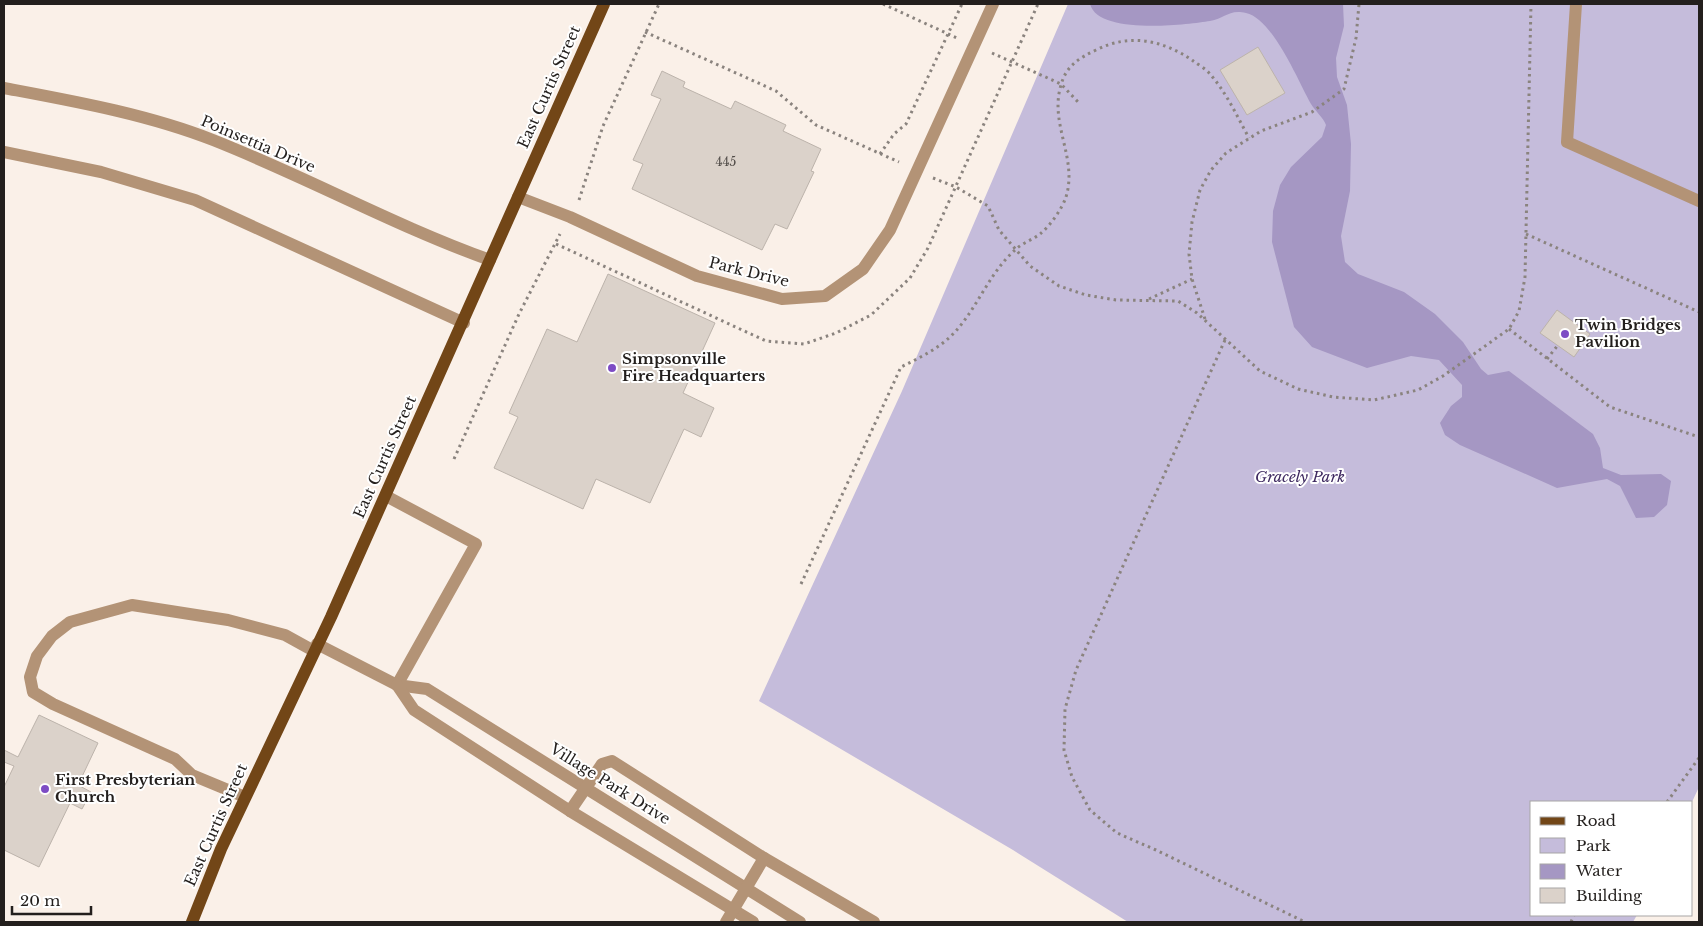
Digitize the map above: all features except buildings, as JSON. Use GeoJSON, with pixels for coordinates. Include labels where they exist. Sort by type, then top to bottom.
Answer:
{"type":"FeatureCollection","features":[{"type":"Feature","properties":{"kind":"main road","name":"East Curtis Street"},"geometry":{"type":"LineString","coordinates":[[192,922],[221,849],[386,496],[604,4]]}},
{"type":"Feature","properties":{"kind":"street","name":"Park Drive"},"geometry":{"type":"LineString","coordinates":[[518,197],[570,218],[697,276],[782,299],[825,296],[863,269],[890,230],[993,4]]}},
{"type":"Feature","properties":{"kind":"street"},"geometry":{"type":"LineString","coordinates":[[1576,4],[1567,142],[1699,201]]}},
{"type":"Feature","properties":{"kind":"street","name":"Poinsettia Drive"},"geometry":{"type":"LineString","coordinates":[[4,88],[140,118],[212,140],[449,245],[490,260]]}},
{"type":"Feature","properties":{"kind":"street"},"geometry":{"type":"LineString","coordinates":[[4,152],[101,172],[195,200],[464,323]]}},
{"type":"Feature","properties":{"kind":"street"},"geometry":{"type":"LineString","coordinates":[[386,496],[476,544],[397,686]]}},
{"type":"Feature","properties":{"kind":"street","name":"Village Park Drive"},"geometry":{"type":"LineString","coordinates":[[245,797],[192,775],[175,758],[53,704],[33,692],[30,677],[37,656],[52,636],[70,622],[132,605],[228,620],[285,635],[397,686],[427,689],[800,922]]}},
{"type":"Feature","properties":{"kind":"street","name":"Village Park Drive"},"geometry":{"type":"LineString","coordinates":[[397,686],[414,710],[570,811],[753,922]]}},
{"type":"Feature","properties":{"kind":"street"},"geometry":{"type":"LineString","coordinates":[[570,811],[602,764],[612,761],[764,858],[874,922]]}},
{"type":"Feature","properties":{"kind":"street"},"geometry":{"type":"LineString","coordinates":[[726,922],[764,858]]}},
{"type":"Feature","properties":{"kind":"path"},"geometry":{"type":"LineString","coordinates":[[883,4],[960,39]]}},
{"type":"Feature","properties":{"kind":"path"},"geometry":{"type":"LineString","coordinates":[[880,154],[894,134],[906,124],[962,4]]}},
{"type":"Feature","properties":{"kind":"path"},"geometry":{"type":"LineString","coordinates":[[556,244],[766,341],[804,344],[836,333],[870,315],[910,278],[928,248],[1038,4]]}},
{"type":"Feature","properties":{"kind":"path"},"geometry":{"type":"LineString","coordinates":[[1205,321],[1192,279],[1189,254],[1192,222],[1200,190],[1211,170],[1226,153],[1261,131],[1312,112],[1344,89],[1356,38],[1359,4]]}},
{"type":"Feature","properties":{"kind":"path"},"geometry":{"type":"LineString","coordinates":[[933,178],[956,187],[988,206],[999,230],[1030,266],[1059,286],[1093,296],[1116,300],[1148,299],[1178,301],[1205,321],[1260,371],[1298,389],[1333,397],[1374,400],[1418,390],[1443,376],[1508,329],[1519,311],[1525,277],[1532,4]]}},
{"type":"Feature","properties":{"kind":"path"},"geometry":{"type":"LineString","coordinates":[[645,32],[776,91],[816,125],[903,164]]}},
{"type":"Feature","properties":{"kind":"path"},"geometry":{"type":"LineString","coordinates":[[801,584],[901,367],[932,350],[951,336],[965,321],[991,278],[1015,249],[1041,233],[1054,218],[1066,197],[1068,157],[1057,121],[1056,104],[1061,84],[1070,65],[1109,43],[1142,38],[1168,46],[1209,72],[1228,100],[1249,138]]}},
{"type":"Feature","properties":{"kind":"path"},"geometry":{"type":"LineString","coordinates":[[989,52],[1061,84],[1080,104]]}},
{"type":"Feature","properties":{"kind":"path"},"geometry":{"type":"LineString","coordinates":[[1526,234],[1699,312]]}},
{"type":"Feature","properties":{"kind":"path"},"geometry":{"type":"LineString","coordinates":[[1148,299],[1192,279]]}},
{"type":"Feature","properties":{"kind":"path"},"geometry":{"type":"LineString","coordinates":[[1508,329],[1610,407],[1699,437]]}},
{"type":"Feature","properties":{"kind":"path"},"geometry":{"type":"LineString","coordinates":[[1225,340],[1076,670],[1065,709],[1064,750],[1072,777],[1090,810],[1117,833],[1305,922]]}},
{"type":"Feature","properties":{"kind":"path"},"geometry":{"type":"LineString","coordinates":[[1547,359],[1558,345]]}},
{"type":"Feature","properties":{"kind":"path"},"geometry":{"type":"LineString","coordinates":[[1668,801],[1699,758]]}},
{"type":"Feature","properties":{"kind":"green space","name":"Gracely Park"},"geometry":{"type":"Polygon","coordinates":[[[1068,4],[1699,4],[1699,787],[1692,801],[1530,801],[1530,916],[1636,916],[1633,922],[1128,922],[1013,850],[759,701],[902,391],[1068,4]]]}},
{"type":"Feature","properties":{"kind":"water"},"geometry":{"type":"Polygon","coordinates":[[[1090,4],[1343,4],[1344,26],[1336,58],[1337,77],[1347,105],[1351,144],[1350,191],[1341,236],[1345,262],[1358,274],[1404,292],[1435,314],[1463,342],[1481,369],[1488,375],[1509,371],[1593,434],[1600,448],[1603,468],[1621,475],[1661,474],[1671,481],[1667,505],[1654,517],[1636,518],[1620,486],[1607,479],[1557,488],[1460,445],[1445,435],[1440,423],[1451,406],[1462,397],[1462,385],[1439,360],[1411,356],[1367,368],[1312,347],[1294,327],[1272,242],[1273,211],[1280,185],[1291,167],[1322,137],[1326,125],[1311,104],[1275,38],[1256,18],[1246,13],[1235,12],[1215,20],[1198,23],[1144,26],[1109,20],[1096,14],[1090,4]]]}},
{"type":"Feature","properties":{"kind":"place","name":"Twin Bridges Pavilion"},"geometry":{"type":"Point","coordinates":[1565,334]}},
{"type":"Feature","properties":{"kind":"place","name":"Simpsonville Fire Headquarters"},"geometry":{"type":"Point","coordinates":[612,368]}},
{"type":"Feature","properties":{"kind":"place","name":"First Presbyterian Church"},"geometry":{"type":"Point","coordinates":[45,789]}}]}
